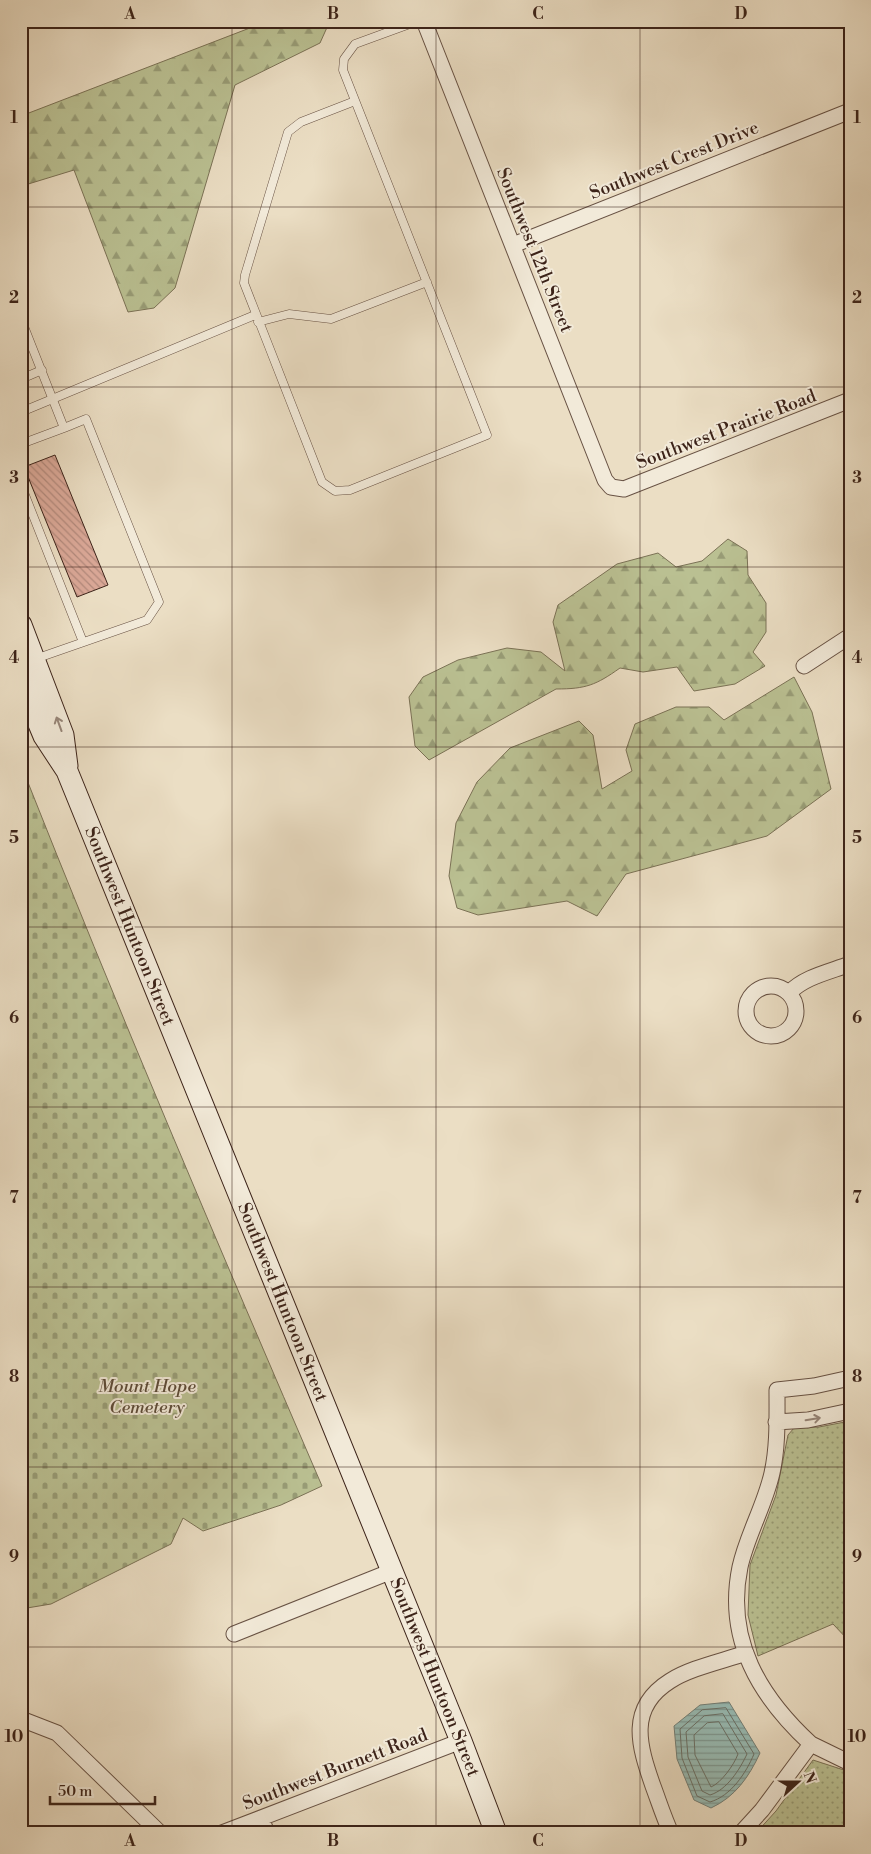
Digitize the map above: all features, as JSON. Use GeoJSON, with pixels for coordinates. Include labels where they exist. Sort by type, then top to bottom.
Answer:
{"type":"FeatureCollection","features":[{"type":"Feature","properties":{"kind":"main road","name":"Southwest Huntoon Street"},"geometry":{"type":"LineString","coordinates":[[21,624],[63,735],[68,771]]}},
{"type":"Feature","properties":{"kind":"main road","name":"Southwest Huntoon Street"},"geometry":{"type":"LineString","coordinates":[[21,681],[44,736],[68,771],[462,1741],[496,1833]]}},
{"type":"Feature","properties":{"kind":"street","name":"Southwest 12th Street"},"geometry":{"type":"LineString","coordinates":[[424,21],[605,480],[615,488]]}},
{"type":"Feature","properties":{"kind":"street","name":"Southwest Crest Drive"},"geometry":{"type":"LineString","coordinates":[[513,245],[850,111]]}},
{"type":"Feature","properties":{"kind":"street","name":"Southwest Prairie Road"},"geometry":{"type":"LineString","coordinates":[[615,488],[624,489],[850,400]]}},
{"type":"Feature","properties":{"kind":"street"},"geometry":{"type":"LineString","coordinates":[[804,666],[850,636]]}},
{"type":"Feature","properties":{"kind":"street"},"geometry":{"type":"LineString","coordinates":[[789,993],[794,987],[811,978],[850,964]]}},
{"type":"Feature","properties":{"kind":"street"},"geometry":{"type":"LineString","coordinates":[[850,1378],[814,1386],[777,1390],[776,1451],[771,1476],[740,1565],[738,1582],[740,1626],[746,1653],[768,1698],[786,1721],[811,1744],[850,1763]]}},
{"type":"Feature","properties":{"kind":"street"},"geometry":{"type":"LineString","coordinates":[[776,1422],[808,1420],[850,1411]]}},
{"type":"Feature","properties":{"kind":"street"},"geometry":{"type":"LineString","coordinates":[[234,1634],[392,1571]]}},
{"type":"Feature","properties":{"kind":"street"},"geometry":{"type":"LineString","coordinates":[[671,1833],[642,1755],[638,1738],[644,1710],[650,1698],[672,1679],[746,1653]]}},
{"type":"Feature","properties":{"kind":"street"},"geometry":{"type":"LineString","coordinates":[[21,1719],[57,1733],[160,1833]]}},
{"type":"Feature","properties":{"kind":"street","name":"Southwest Burnett Road"},"geometry":{"type":"LineString","coordinates":[[222,1833],[462,1741]]}},
{"type":"Feature","properties":{"kind":"street"},"geometry":{"type":"LineString","coordinates":[[740,1833],[767,1803],[811,1744]]}},
{"type":"Feature","properties":{"kind":"street"},"geometry":{"type":"LineString","coordinates":[[261,1818],[267,1833]]}},
{"type":"Feature","properties":{"kind":"lane"},"geometry":{"type":"LineString","coordinates":[[355,100],[301,122],[288,132],[245,275],[246,290],[322,482],[335,491],[346,491],[487,435],[427,282],[355,100],[343,70],[344,59],[349,49],[355,44],[418,21]]}},
{"type":"Feature","properties":{"kind":"lane"},"geometry":{"type":"LineString","coordinates":[[21,412],[257,318],[289,314],[332,319],[427,282]]}},
{"type":"Feature","properties":{"kind":"lane"},"geometry":{"type":"LineString","coordinates":[[21,319],[64,428]]}},
{"type":"Feature","properties":{"kind":"lane"},"geometry":{"type":"LineString","coordinates":[[21,379],[42,370]]}},
{"type":"Feature","properties":{"kind":"lane"},"geometry":{"type":"LineString","coordinates":[[21,444],[86,419],[159,602],[147,620],[35,659]]}},
{"type":"Feature","properties":{"kind":"lane"},"geometry":{"type":"LineString","coordinates":[[21,485],[83,642]]}},
{"type":"Feature","properties":{"kind":"green space"},"geometry":{"type":"Polygon","coordinates":[[[268,21],[334,21],[329,23],[320,43],[235,85],[175,288],[154,308],[128,312],[74,170],[25,185],[21,181],[21,116],[268,21]]]}},
{"type":"Feature","properties":{"kind":"green space"},"geometry":{"type":"Polygon","coordinates":[[[728,539],[747,551],[748,575],[766,603],[766,632],[753,652],[765,666],[735,684],[694,691],[677,667],[643,672],[620,668],[590,685],[556,689],[429,760],[415,746],[409,697],[423,677],[458,660],[507,648],[541,652],[565,671],[553,622],[558,605],[617,564],[658,553],[676,567],[702,561],[728,539]]]}},
{"type":"Feature","properties":{"kind":"green space"},"geometry":{"type":"Polygon","coordinates":[[[794,677],[812,712],[831,789],[767,836],[626,874],[597,916],[567,901],[478,915],[457,908],[449,876],[456,823],[477,782],[510,748],[579,721],[593,735],[602,789],[632,771],[626,750],[635,724],[676,707],[709,707],[724,720],[794,677]]]}},
{"type":"Feature","properties":{"kind":"green space","name":"Mount Hope Cemetery"},"geometry":{"type":"Polygon","coordinates":[[[21,765],[169,1127],[322,1486],[281,1505],[203,1531],[183,1518],[171,1544],[51,1604],[21,1609],[21,765]]]}},
{"type":"Feature","properties":{"kind":"green space"},"geometry":{"type":"Polygon","coordinates":[[[850,1421],[850,1642],[833,1624],[758,1656],[748,1615],[750,1565],[776,1495],[788,1435],[794,1428],[819,1427],[850,1421]]]}},
{"type":"Feature","properties":{"kind":"green space"},"geometry":{"type":"Polygon","coordinates":[[[813,1760],[850,1772],[850,1833],[756,1833],[776,1811],[813,1760]]]}},
{"type":"Feature","properties":{"kind":"water"},"geometry":{"type":"Polygon","coordinates":[[[729,1702],[760,1753],[751,1770],[734,1792],[711,1808],[694,1800],[677,1759],[674,1726],[700,1705],[729,1702]]]}},
{"type":"Feature","properties":{"kind":"building"},"geometry":{"type":"Polygon","coordinates":[[[55,455],[108,585],[77,597],[24,467],[55,455]]]}}]}
